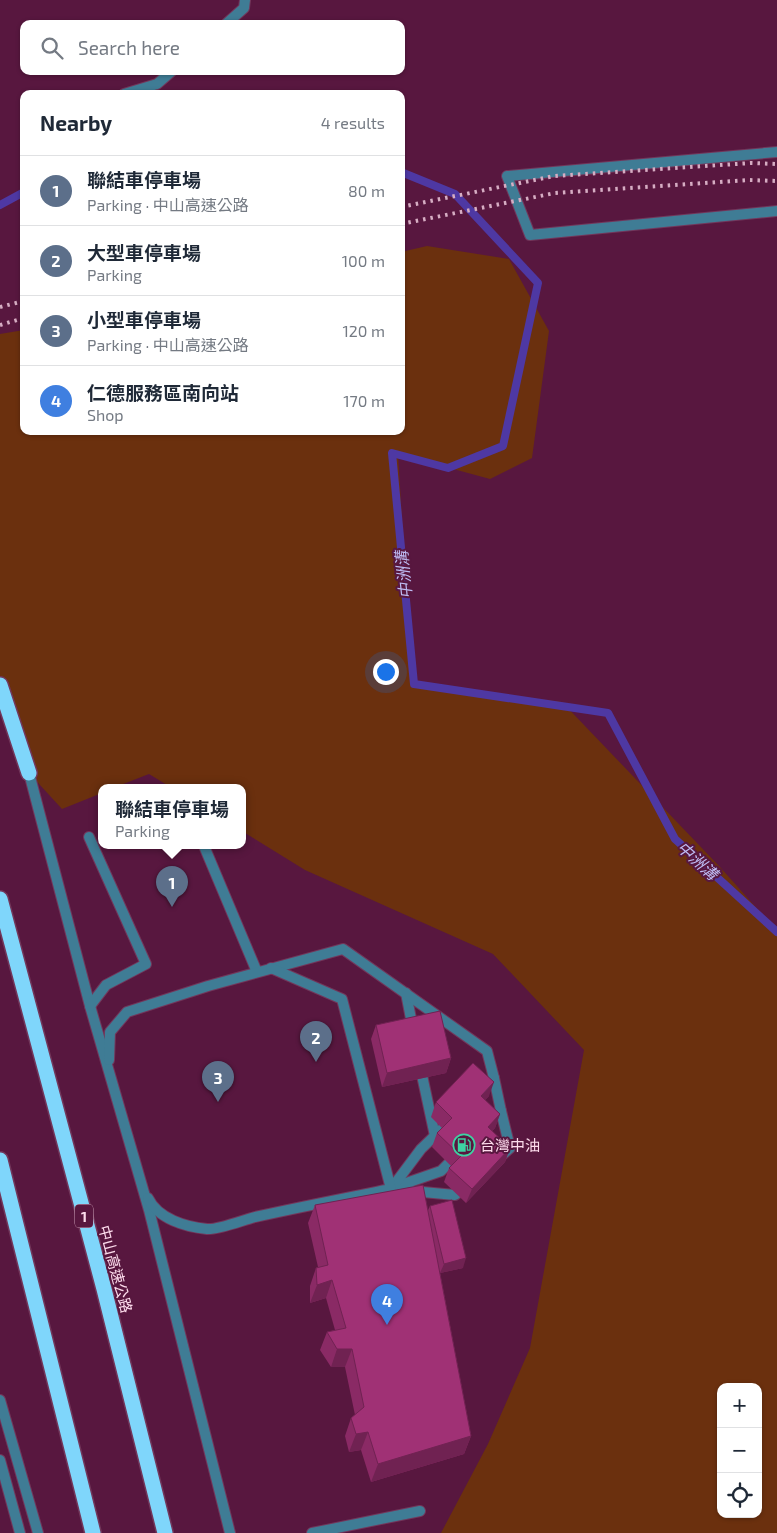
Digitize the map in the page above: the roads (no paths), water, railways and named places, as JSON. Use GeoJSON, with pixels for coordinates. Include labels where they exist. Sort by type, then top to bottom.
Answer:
{"type":"FeatureCollection","features":[{"type":"Feature","properties":{"kind":"highway"},"geometry":{"type":"LineString","coordinates":[[0,685],[29,773]]}},
{"type":"Feature","properties":{"kind":"highway","name":"中山高速公路"},"geometry":{"type":"LineString","coordinates":[[0,900],[104,1289],[165,1533]]}},
{"type":"Feature","properties":{"kind":"highway"},"geometry":{"type":"LineString","coordinates":[[0,1160],[93,1533]]}},
{"type":"Feature","properties":{"kind":"lane"},"geometry":{"type":"LineString","coordinates":[[230,20],[244,8],[245,0]]}},
{"type":"Feature","properties":{"kind":"lane"},"geometry":{"type":"LineString","coordinates":[[137,90],[156,84],[167,75]]}},
{"type":"Feature","properties":{"kind":"lane"},"geometry":{"type":"LineString","coordinates":[[777,152],[508,176],[530,235],[777,211]]}},
{"type":"Feature","properties":{"kind":"lane"},"geometry":{"type":"LineString","coordinates":[[29,773],[90,1006],[142,1185],[230,1533]]}},
{"type":"Feature","properties":{"kind":"lane"},"geometry":{"type":"LineString","coordinates":[[89,837],[146,964],[106,985],[90,1006]]}},
{"type":"Feature","properties":{"kind":"lane"},"geometry":{"type":"LineString","coordinates":[[205,849],[257,972]]}},
{"type":"Feature","properties":{"kind":"lane"},"geometry":{"type":"LineString","coordinates":[[110,1076],[110,1032],[127,1012],[257,972],[343,949],[487,1051],[510,1148],[489,1166]]}},
{"type":"Feature","properties":{"kind":"lane"},"geometry":{"type":"LineString","coordinates":[[271,968],[342,999],[391,1189]]}},
{"type":"Feature","properties":{"kind":"lane"},"geometry":{"type":"LineString","coordinates":[[406,994],[415,1041]]}},
{"type":"Feature","properties":{"kind":"lane"},"geometry":{"type":"LineString","coordinates":[[419,1060],[435,1136]]}},
{"type":"Feature","properties":{"kind":"lane"},"geometry":{"type":"LineString","coordinates":[[474,1098],[494,1078]]}},
{"type":"Feature","properties":{"kind":"lane"},"geometry":{"type":"LineString","coordinates":[[488,1124],[501,1111]]}},
{"type":"Feature","properties":{"kind":"lane"},"geometry":{"type":"LineString","coordinates":[[391,1189],[421,1149],[454,1117]]}},
{"type":"Feature","properties":{"kind":"lane"},"geometry":{"type":"LineString","coordinates":[[142,1185],[151,1204],[167,1218],[190,1226],[209,1229],[256,1217],[391,1189],[441,1171],[468,1144]]}},
{"type":"Feature","properties":{"kind":"lane"},"geometry":{"type":"LineString","coordinates":[[391,1189],[455,1195],[476,1178]]}},
{"type":"Feature","properties":{"kind":"lane"},"geometry":{"type":"LineString","coordinates":[[0,1400],[38,1533]]}},
{"type":"Feature","properties":{"kind":"lane"},"geometry":{"type":"LineString","coordinates":[[0,1460],[20,1533]]}},
{"type":"Feature","properties":{"kind":"lane"},"geometry":{"type":"LineString","coordinates":[[312,1533],[420,1511]]}},
{"type":"Feature","properties":{"kind":"waterway","name":"中洲溝"},"geometry":{"type":"LineString","coordinates":[[405,174],[455,194],[538,283],[503,446],[448,468],[392,453],[414,684],[608,713],[675,839],[777,932]]}},
{"type":"Feature","properties":{"kind":"waterway","name":"中洲溝"},"geometry":{"type":"LineString","coordinates":[[0,205],[20,194]]}},
{"type":"Feature","properties":{"kind":"railway"},"geometry":{"type":"LineString","coordinates":[[405,206],[554,176],[751,163],[777,164]]}},
{"type":"Feature","properties":{"kind":"railway"},"geometry":{"type":"LineString","coordinates":[[405,223],[555,193],[749,180],[777,181]]}},
{"type":"Feature","properties":{"kind":"railway"},"geometry":{"type":"LineString","coordinates":[[0,307],[20,302]]}},
{"type":"Feature","properties":{"kind":"railway"},"geometry":{"type":"LineString","coordinates":[[0,325],[20,319]]}},
{"type":"Feature","properties":{"kind":"place","name":"聯結車停車場"},"geometry":{"type":"Point","coordinates":[172,907]}},
{"type":"Feature","properties":{"kind":"place","name":"大型車停車場"},"geometry":{"type":"Point","coordinates":[316,1062]}},
{"type":"Feature","properties":{"kind":"place","name":"小型車停車場"},"geometry":{"type":"Point","coordinates":[218,1102]}},
{"type":"Feature","properties":{"kind":"place","name":"台灣中油"},"geometry":{"type":"Point","coordinates":[464,1145]}},
{"type":"Feature","properties":{"kind":"place","name":"仁德服務區南向站"},"geometry":{"type":"Point","coordinates":[387,1325]}}]}
